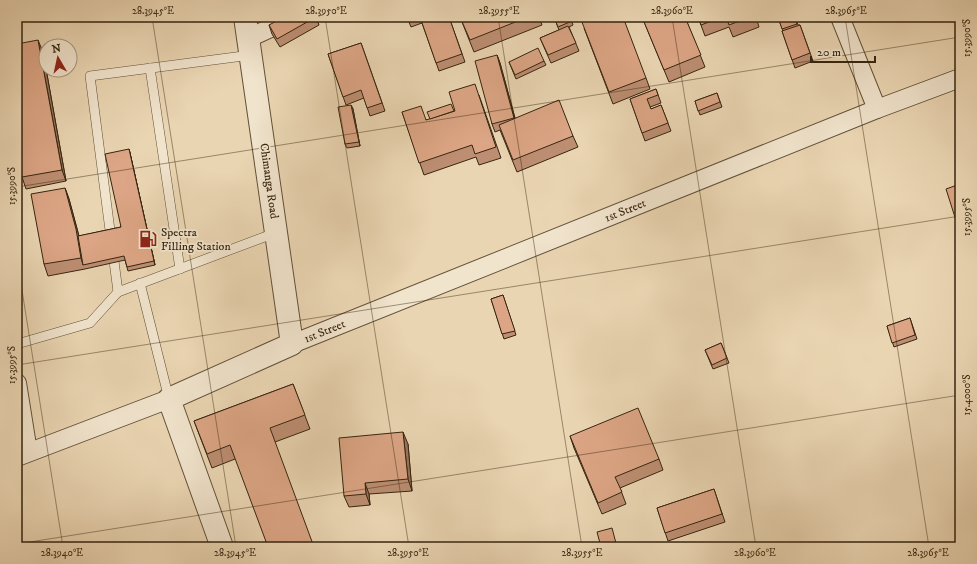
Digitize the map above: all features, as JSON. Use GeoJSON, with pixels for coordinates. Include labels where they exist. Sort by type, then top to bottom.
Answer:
{"type":"FeatureCollection","features":[{"type":"Feature","properties":{"kind":"street"},"geometry":{"type":"LineString","coordinates":[[248,36],[294,17]]}},
{"type":"Feature","properties":{"kind":"street"},"geometry":{"type":"LineString","coordinates":[[840,17],[877,109]]}},
{"type":"Feature","properties":{"kind":"street","name":"Chimanga Road"},"geometry":{"type":"LineString","coordinates":[[248,36],[292,344]]}},
{"type":"Feature","properties":{"kind":"street","name":"1st Street"},"geometry":{"type":"LineString","coordinates":[[292,344],[877,109],[960,78]]}},
{"type":"Feature","properties":{"kind":"street"},"geometry":{"type":"LineString","coordinates":[[17,382],[22,454],[169,399],[292,344]]}},
{"type":"Feature","properties":{"kind":"street"},"geometry":{"type":"LineString","coordinates":[[169,399],[222,547]]}},
{"type":"Feature","properties":{"kind":"lane"},"geometry":{"type":"LineString","coordinates":[[118,292],[90,76],[150,68],[248,36]]}},
{"type":"Feature","properties":{"kind":"lane"},"geometry":{"type":"LineString","coordinates":[[150,68],[180,269]]}},
{"type":"Feature","properties":{"kind":"lane"},"geometry":{"type":"LineString","coordinates":[[17,344],[90,323],[118,292],[276,232]]}},
{"type":"Feature","properties":{"kind":"lane"},"geometry":{"type":"LineString","coordinates":[[140,283],[169,399]]}},
{"type":"Feature","properties":{"kind":"building"},"geometry":{"type":"Polygon","coordinates":[[[284,17],[316,17],[277,39],[269,25],[284,17]]]}},
{"type":"Feature","properties":{"kind":"building"},"geometry":{"type":"Polygon","coordinates":[[[420,17],[449,17],[462,54],[436,63],[420,17]]]}},
{"type":"Feature","properties":{"kind":"building"},"geometry":{"type":"Polygon","coordinates":[[[460,17],[528,17],[470,40],[460,17]]]}},
{"type":"Feature","properties":{"kind":"building"},"geometry":{"type":"Polygon","coordinates":[[[554,17],[570,17],[572,21],[558,27],[554,17]]]}},
{"type":"Feature","properties":{"kind":"building"},"geometry":{"type":"Polygon","coordinates":[[[580,17],[623,17],[646,78],[609,92],[580,17]]]}},
{"type":"Feature","properties":{"kind":"building"},"geometry":{"type":"Polygon","coordinates":[[[642,17],[685,17],[701,55],[664,70],[642,17]]]}},
{"type":"Feature","properties":{"kind":"building"},"geometry":{"type":"Polygon","coordinates":[[[698,17],[722,17],[701,25],[698,17]]]}},
{"type":"Feature","properties":{"kind":"building"},"geometry":{"type":"Polygon","coordinates":[[[726,17],[750,17],[729,25],[726,17]]]}},
{"type":"Feature","properties":{"kind":"building"},"geometry":{"type":"Polygon","coordinates":[[[778,17],[794,17],[797,24],[782,29],[778,17]]]}},
{"type":"Feature","properties":{"kind":"building"},"geometry":{"type":"Polygon","coordinates":[[[800,25],[810,53],[792,60],[782,31],[800,25]]]}},
{"type":"Feature","properties":{"kind":"building"},"geometry":{"type":"Polygon","coordinates":[[[568,26],[576,43],[548,55],[540,38],[568,26]]]}},
{"type":"Feature","properties":{"kind":"building"},"geometry":{"type":"Polygon","coordinates":[[[38,40],[38,78],[45,78],[62,170],[22,177],[17,152],[17,44],[38,40]]]}},
{"type":"Feature","properties":{"kind":"building"},"geometry":{"type":"Polygon","coordinates":[[[361,43],[382,103],[367,108],[361,90],[343,97],[328,54],[361,43]]]}},
{"type":"Feature","properties":{"kind":"building"},"geometry":{"type":"Polygon","coordinates":[[[538,48],[544,61],[515,75],[509,62],[538,48]]]}},
{"type":"Feature","properties":{"kind":"building"},"geometry":{"type":"Polygon","coordinates":[[[497,55],[514,118],[492,124],[475,61],[497,55]]]}},
{"type":"Feature","properties":{"kind":"building"},"geometry":{"type":"Polygon","coordinates":[[[475,84],[496,147],[475,154],[472,145],[419,163],[402,112],[421,106],[426,120],[455,111],[449,92],[475,84]]]}},
{"type":"Feature","properties":{"kind":"building"},"geometry":{"type":"Polygon","coordinates":[[[656,89],[658,95],[647,99],[651,109],[661,105],[668,123],[642,133],[630,99],[656,89]]]}},
{"type":"Feature","properties":{"kind":"building"},"geometry":{"type":"Polygon","coordinates":[[[717,93],[720,102],[698,111],[695,101],[717,93]]]}},
{"type":"Feature","properties":{"kind":"building"},"geometry":{"type":"Polygon","coordinates":[[[559,100],[573,136],[513,160],[499,125],[559,100]]]}},
{"type":"Feature","properties":{"kind":"building"},"geometry":{"type":"Polygon","coordinates":[[[451,104],[454,111],[430,119],[427,112],[451,104]]]}},
{"type":"Feature","properties":{"kind":"building"},"geometry":{"type":"Polygon","coordinates":[[[351,105],[359,142],[345,144],[338,107],[351,105]]]}},
{"type":"Feature","properties":{"kind":"building"},"geometry":{"type":"Polygon","coordinates":[[[129,149],[154,261],[127,267],[124,256],[83,265],[78,236],[121,227],[105,154],[129,149]]]}},
{"type":"Feature","properties":{"kind":"building"},"geometry":{"type":"Polygon","coordinates":[[[960,184],[960,233],[946,189],[960,184]]]}},
{"type":"Feature","properties":{"kind":"building"},"geometry":{"type":"Polygon","coordinates":[[[65,188],[76,229],[81,258],[44,264],[31,194],[65,188]]]}},
{"type":"Feature","properties":{"kind":"building"},"geometry":{"type":"Polygon","coordinates":[[[503,295],[515,331],[502,334],[491,299],[503,295]]]}},
{"type":"Feature","properties":{"kind":"building"},"geometry":{"type":"Polygon","coordinates":[[[910,318],[915,335],[892,343],[887,326],[910,318]]]}},
{"type":"Feature","properties":{"kind":"building"},"geometry":{"type":"Polygon","coordinates":[[[721,343],[727,358],[712,365],[705,350],[721,343]]]}},
{"type":"Feature","properties":{"kind":"building"},"geometry":{"type":"Polygon","coordinates":[[[293,384],[305,415],[270,428],[314,547],[268,547],[230,445],[207,454],[194,421],[293,384]]]}},
{"type":"Feature","properties":{"kind":"building"},"geometry":{"type":"Polygon","coordinates":[[[638,408],[659,459],[615,477],[622,492],[598,503],[570,436],[638,408]]]}},
{"type":"Feature","properties":{"kind":"building"},"geometry":{"type":"Polygon","coordinates":[[[403,432],[408,479],[365,483],[366,494],[344,496],[339,438],[403,432]]]}},
{"type":"Feature","properties":{"kind":"building"},"geometry":{"type":"Polygon","coordinates":[[[714,489],[722,514],[665,533],[657,508],[714,489]]]}},
{"type":"Feature","properties":{"kind":"building"},"geometry":{"type":"Polygon","coordinates":[[[612,528],[617,547],[601,547],[597,532],[612,528]]]}},
{"type":"Feature","properties":{"kind":"place","name":"Spectra Filling Station"},"geometry":{"type":"Point","coordinates":[148,239]}}]}
